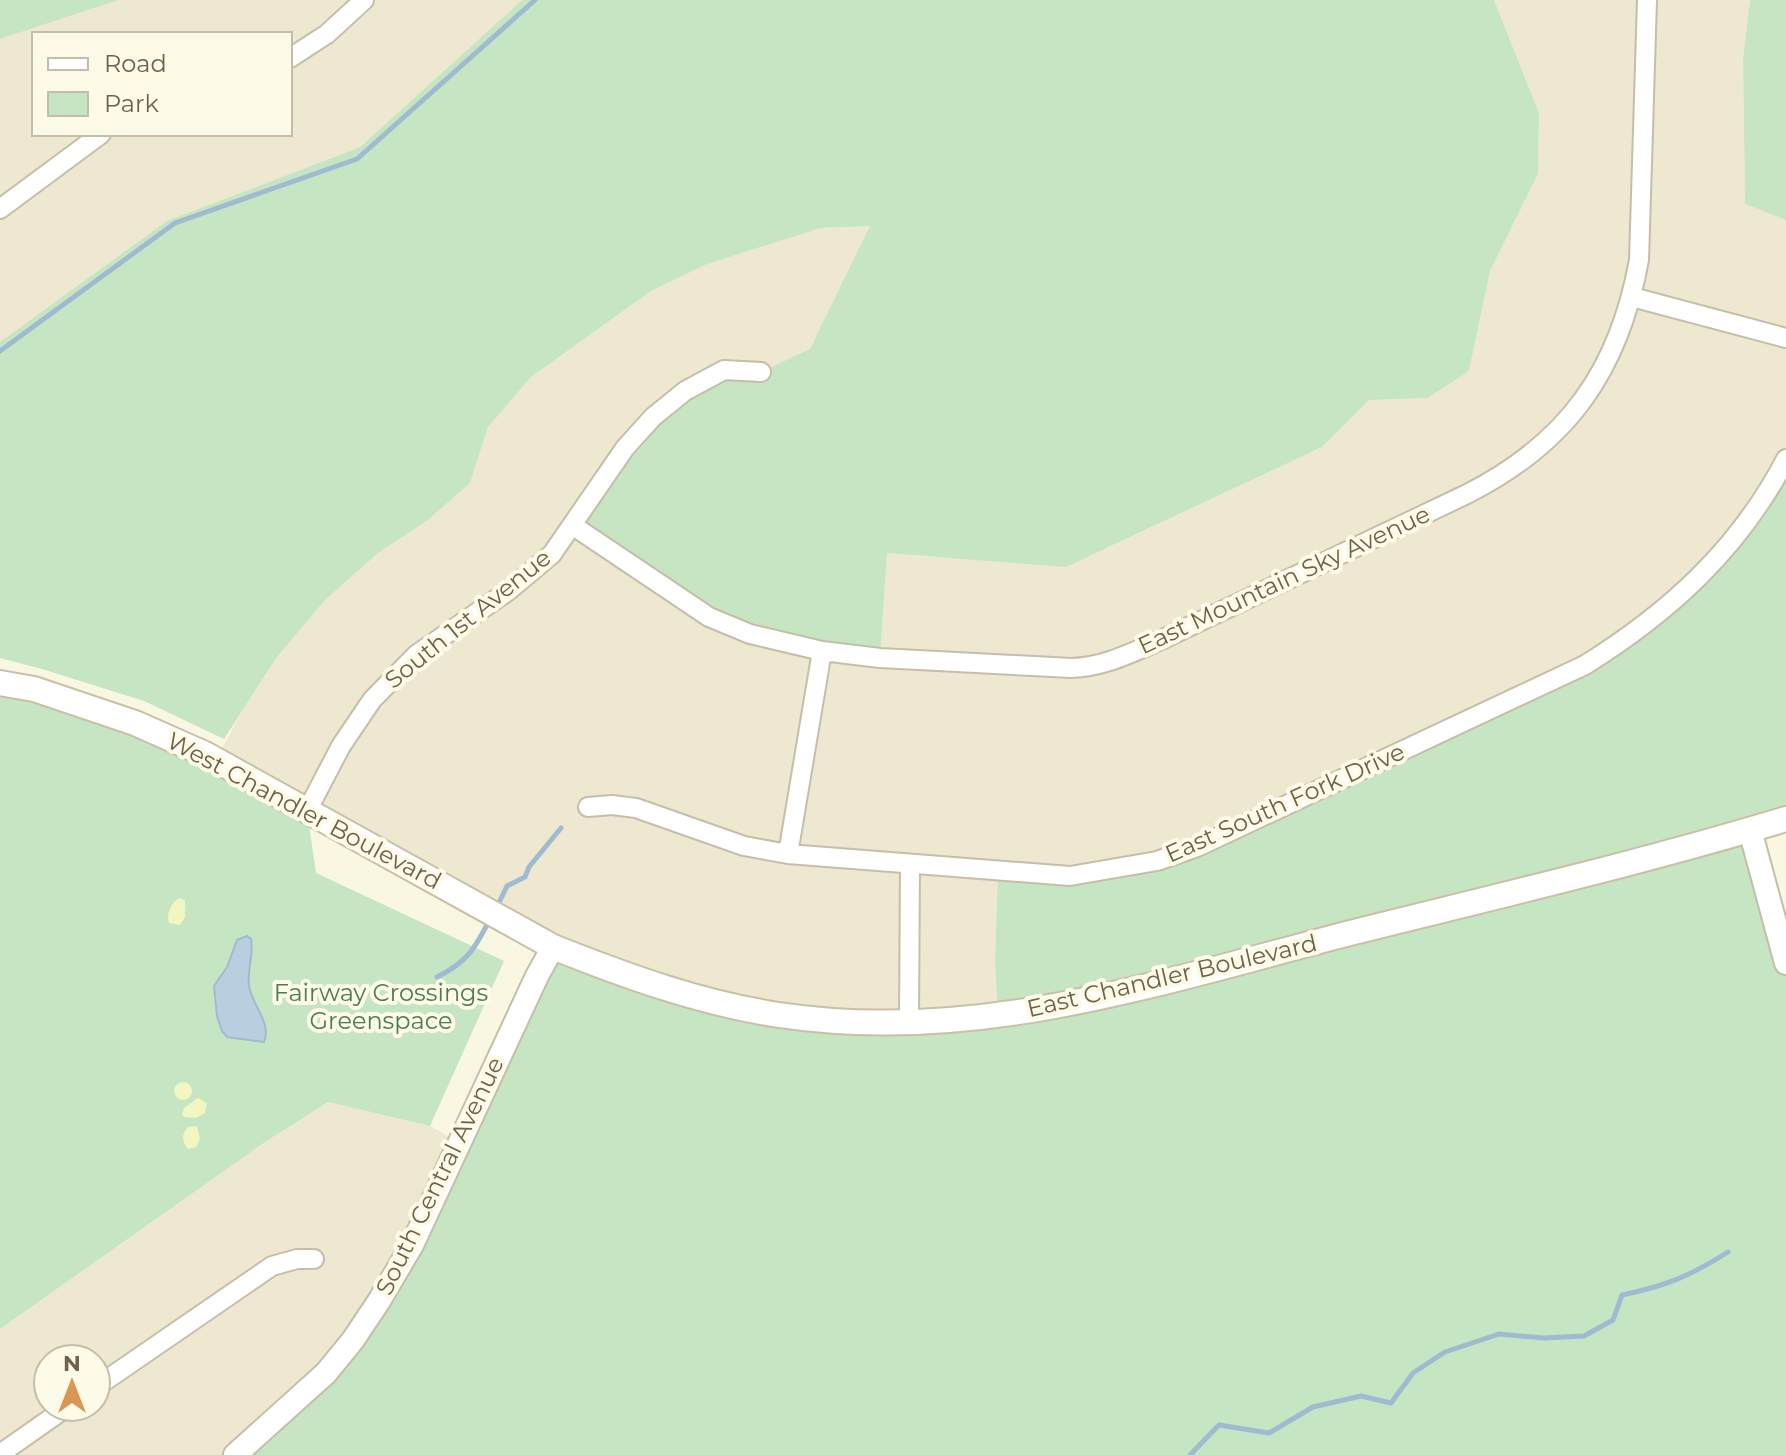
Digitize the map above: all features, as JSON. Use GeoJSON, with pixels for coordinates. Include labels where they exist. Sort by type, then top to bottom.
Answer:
{"type":"FeatureCollection","features":[{"type":"Feature","properties":{"kind":"main road","name":"West Chandler Boulevard"},"geometry":{"type":"LineString","coordinates":[[0,683],[34,689],[135,723],[205,754],[553,947]]}},
{"type":"Feature","properties":{"kind":"main road","name":"East Chandler Boulevard"},"geometry":{"type":"LineString","coordinates":[[553,947],[696,998],[778,1015],[845,1022],[998,1017],[1097,999],[1786,819]]}},
{"type":"Feature","properties":{"kind":"street"},"geometry":{"type":"LineString","coordinates":[[292,57],[327,34],[364,0]]}},
{"type":"Feature","properties":{"kind":"street","name":"East Mountain Sky Avenue"},"geometry":{"type":"LineString","coordinates":[[572,525],[709,617],[750,634],[822,651],[880,658],[1091,667],[1111,662],[1161,640],[1500,477],[1548,440],[1592,388],[1607,365],[1632,297],[1641,227],[1647,0]]}},
{"type":"Feature","properties":{"kind":"street"},"geometry":{"type":"LineString","coordinates":[[0,209],[98,136]]}},
{"type":"Feature","properties":{"kind":"street"},"geometry":{"type":"LineString","coordinates":[[1632,297],[1786,338]]}},
{"type":"Feature","properties":{"kind":"street","name":"South 1st Avenue"},"geometry":{"type":"LineString","coordinates":[[307,811],[357,720],[395,674],[444,633],[487,607],[528,576],[552,554],[625,448],[653,417],[685,391],[724,370],[761,372]]}},
{"type":"Feature","properties":{"kind":"street","name":"East South Fork Drive"},"geometry":{"type":"LineString","coordinates":[[588,807],[612,805],[636,808],[744,846],[788,854],[1070,876],[1157,861],[1197,847],[1585,665],[1623,641],[1664,609],[1747,525],[1786,459]]}},
{"type":"Feature","properties":{"kind":"street"},"geometry":{"type":"LineString","coordinates":[[788,854],[822,651]]}},
{"type":"Feature","properties":{"kind":"street"},"geometry":{"type":"LineString","coordinates":[[1750,830],[1786,963]]}},
{"type":"Feature","properties":{"kind":"street"},"geometry":{"type":"LineString","coordinates":[[909,1022],[910,865]]}},
{"type":"Feature","properties":{"kind":"street","name":"South Central Avenue"},"geometry":{"type":"LineString","coordinates":[[235,1455],[326,1373],[379,1301],[412,1245],[553,947]]}},
{"type":"Feature","properties":{"kind":"street"},"geometry":{"type":"LineString","coordinates":[[112,1376],[272,1266],[297,1259],[314,1259]]}},
{"type":"Feature","properties":{"kind":"street"},"geometry":{"type":"LineString","coordinates":[[1,1454],[45,1423]]}},
{"type":"Feature","properties":{"kind":"shaded area"},"geometry":{"type":"Polygon","coordinates":[[[119,0],[522,0],[360,147],[168,221],[0,342],[0,39],[119,0]]]}},
{"type":"Feature","properties":{"kind":"shaded area"},"geometry":{"type":"Polygon","coordinates":[[[1494,0],[1750,0],[1743,59],[1745,204],[1786,220],[1786,480],[1778,475],[1747,525],[1623,641],[1197,847],[1117,869],[998,870],[995,960],[998,1017],[845,1022],[617,972],[216,760],[241,713],[277,657],[325,600],[378,553],[428,520],[470,483],[488,427],[531,377],[651,291],[707,264],[821,228],[871,226],[810,350],[761,372],[880,658],[887,553],[935,557],[1107,548],[1322,447],[1369,400],[1428,398],[1469,371],[1490,271],[1538,174],[1539,113],[1494,0]]]}},
{"type":"Feature","properties":{"kind":"shaded area"},"geometry":{"type":"Polygon","coordinates":[[[330,1102],[430,1126],[459,1142],[379,1301],[235,1455],[0,1455],[0,1329],[268,1140],[330,1102]]]}},
{"type":"Feature","properties":{"kind":"green space"},"geometry":{"type":"Polygon","coordinates":[[[0,0],[119,0],[0,39],[0,0]]]}},
{"type":"Feature","properties":{"kind":"green space"},"geometry":{"type":"Polygon","coordinates":[[[522,0],[1494,0],[1539,113],[1538,174],[1490,271],[1469,371],[1428,398],[1369,400],[1322,447],[1066,567],[887,553],[880,658],[750,634],[572,525],[625,448],[724,370],[761,372],[810,349],[870,226],[821,228],[707,264],[651,291],[531,377],[488,427],[470,483],[428,520],[378,553],[325,600],[277,657],[224,739],[144,701],[0,658],[0,342],[167,221],[360,147],[522,0]]]}},
{"type":"Feature","properties":{"kind":"green space"},"geometry":{"type":"Polygon","coordinates":[[[1750,0],[1786,0],[1786,220],[1745,204],[1743,59],[1750,0]]]}},
{"type":"Feature","properties":{"kind":"green space"},"geometry":{"type":"Polygon","coordinates":[[[1777,475],[1786,480],[1786,819],[1750,830],[1786,963],[1786,1455],[235,1455],[353,1340],[553,947],[778,1015],[998,1016],[995,960],[998,870],[1070,876],[1157,861],[1585,665],[1664,609],[1777,475]]]}},
{"type":"Feature","properties":{"kind":"green space","name":"Fairway Crossings Greenspace"},"geometry":{"type":"Polygon","coordinates":[[[0,683],[34,689],[307,811],[316,873],[504,961],[430,1126],[329,1102],[268,1140],[0,1329],[0,683]]]}},
{"type":"Feature","properties":{"kind":"sand"},"geometry":{"type":"Polygon","coordinates":[[[179,898],[185,900],[185,917],[180,925],[168,920],[170,909],[179,898]]]}},
{"type":"Feature","properties":{"kind":"sand"},"geometry":{"type":"Polygon","coordinates":[[[183,1082],[192,1091],[183,1100],[174,1091],[183,1082]]]}},
{"type":"Feature","properties":{"kind":"sand"},"geometry":{"type":"Polygon","coordinates":[[[198,1098],[207,1103],[205,1113],[196,1118],[184,1117],[184,1108],[198,1098]]]}},
{"type":"Feature","properties":{"kind":"sand"},"geometry":{"type":"Polygon","coordinates":[[[197,1126],[200,1139],[196,1147],[188,1149],[184,1132],[188,1127],[197,1126]]]}},
{"type":"Feature","properties":{"kind":"water"},"geometry":{"type":"Polygon","coordinates":[[[247,936],[252,945],[249,986],[264,1021],[264,1042],[227,1037],[217,1016],[214,986],[227,967],[237,940],[247,936]]]}},
{"type":"Feature","properties":{"kind":"waterway"},"geometry":{"type":"LineString","coordinates":[[0,351],[175,223],[357,159],[535,0]]}},
{"type":"Feature","properties":{"kind":"waterway"},"geometry":{"type":"LineString","coordinates":[[496,909],[507,886],[525,877],[529,867],[561,828]]}},
{"type":"Feature","properties":{"kind":"waterway"},"geometry":{"type":"LineString","coordinates":[[437,977],[469,954],[489,921]]}},
{"type":"Feature","properties":{"kind":"waterway"},"geometry":{"type":"LineString","coordinates":[[1190,1455],[1219,1425],[1269,1433],[1313,1407],[1361,1396],[1391,1403],[1413,1373],[1445,1352],[1499,1334],[1544,1338],[1584,1336],[1613,1320],[1622,1295],[1677,1279],[1728,1252]]}}]}
